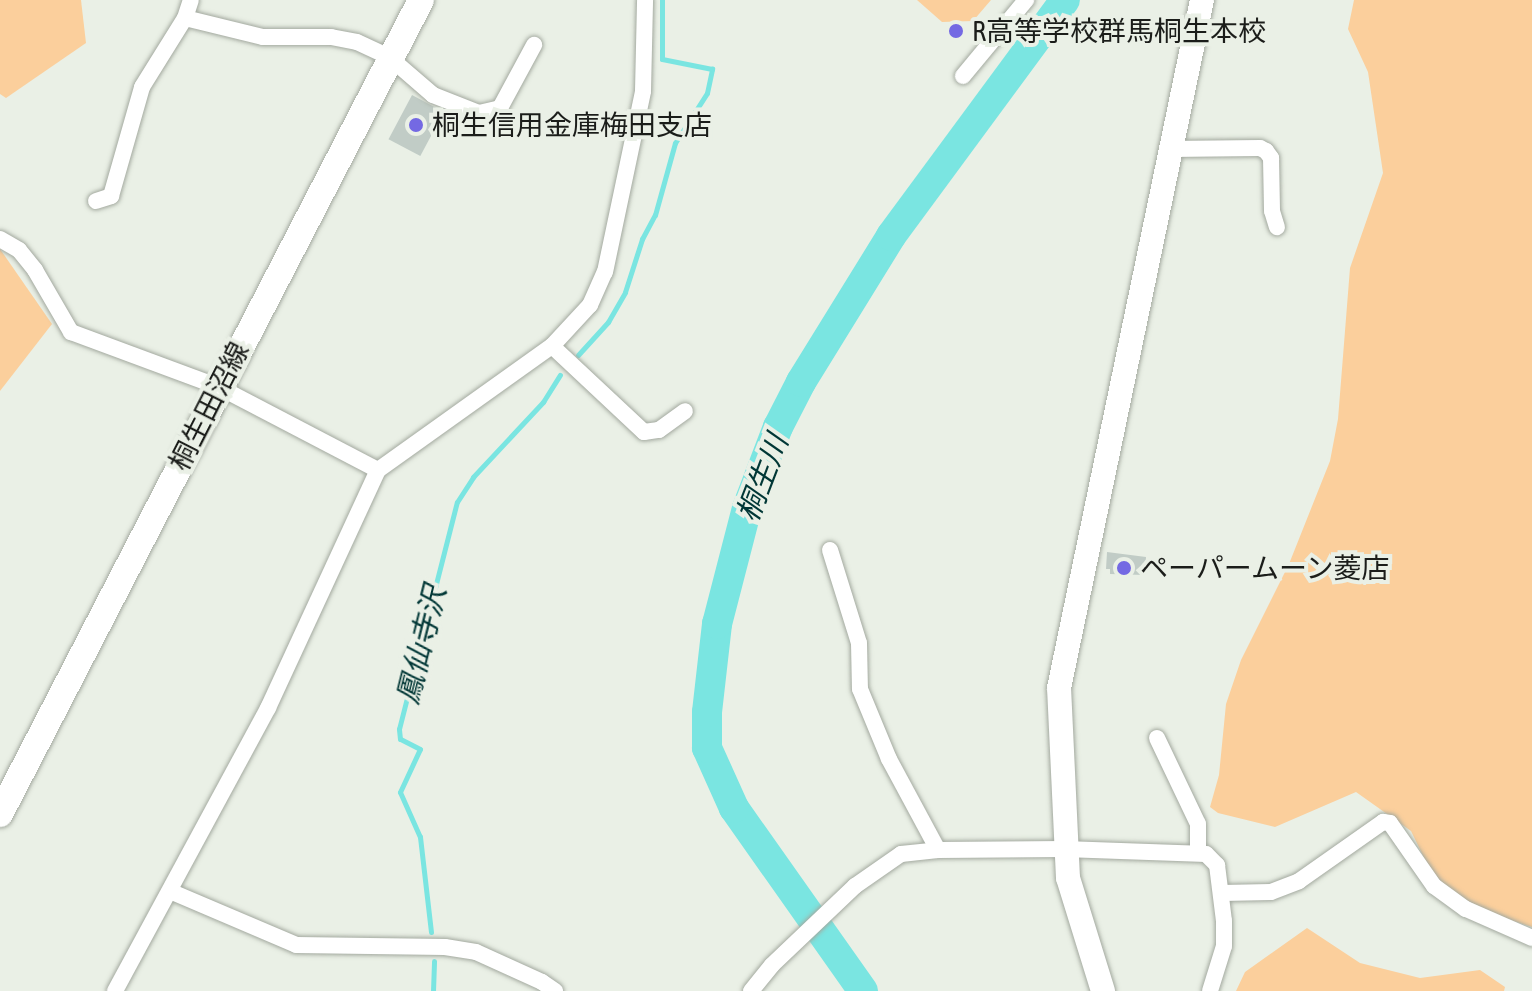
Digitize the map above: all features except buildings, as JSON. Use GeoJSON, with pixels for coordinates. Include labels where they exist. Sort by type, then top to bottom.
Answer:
{"type":"FeatureCollection","features":[{"type":"Feature","properties":{"kind":"main road","name":"桐生田沼線"},"geometry":{"type":"LineString","coordinates":[[0,814],[421,0]]}},
{"type":"Feature","properties":{"kind":"street"},"geometry":{"type":"LineString","coordinates":[[96,201],[111,196],[142,87],[185,18],[191,0]]}},
{"type":"Feature","properties":{"kind":"street"},"geometry":{"type":"LineString","coordinates":[[115,991],[172,892],[268,708],[378,470],[552,346],[590,305],[605,272],[643,91],[645,0]]}},
{"type":"Feature","properties":{"kind":"street"},"geometry":{"type":"LineString","coordinates":[[963,76],[1026,0]]}},
{"type":"Feature","properties":{"kind":"street"},"geometry":{"type":"LineString","coordinates":[[1103,991],[1077,913],[1064,849],[1059,688],[1202,0]]}},
{"type":"Feature","properties":{"kind":"street"},"geometry":{"type":"LineString","coordinates":[[185,18],[263,37],[331,37],[357,42],[389,57],[433,95],[467,109],[491,112],[506,101],[534,45]]}},
{"type":"Feature","properties":{"kind":"street"},"geometry":{"type":"LineString","coordinates":[[1169,149],[1260,148],[1266,151],[1271,158],[1272,211],[1277,227]]}},
{"type":"Feature","properties":{"kind":"street"},"geometry":{"type":"LineString","coordinates":[[0,239],[19,250],[35,270],[71,332],[219,387],[378,470]]}},
{"type":"Feature","properties":{"kind":"street"},"geometry":{"type":"LineString","coordinates":[[552,346],[644,432],[659,430],[685,411]]}},
{"type":"Feature","properties":{"kind":"street"},"geometry":{"type":"LineString","coordinates":[[830,550],[859,643],[860,689],[889,759],[938,850]]}},
{"type":"Feature","properties":{"kind":"street"},"geometry":{"type":"LineString","coordinates":[[1157,738],[1198,824],[1198,853]]}},
{"type":"Feature","properties":{"kind":"street"},"geometry":{"type":"LineString","coordinates":[[1222,893],[1271,892],[1299,881],[1383,822],[1397,829],[1434,886],[1466,909],[1532,938]]}},
{"type":"Feature","properties":{"kind":"street"},"geometry":{"type":"LineString","coordinates":[[751,991],[774,963],[855,886],[901,854],[938,850],[1064,849],[1206,854],[1217,865],[1222,893],[1224,946],[1210,991]]}},
{"type":"Feature","properties":{"kind":"street"},"geometry":{"type":"LineString","coordinates":[[172,892],[296,945],[445,947],[476,952],[555,991]]}},
{"type":"Feature","properties":{"kind":"shaded area"},"geometry":{"type":"Polygon","coordinates":[[[0,0],[81,0],[86,43],[6,98],[0,94],[0,0]]]}},
{"type":"Feature","properties":{"kind":"shaded area"},"geometry":{"type":"Polygon","coordinates":[[[917,0],[991,0],[973,21],[942,22],[917,0]]]}},
{"type":"Feature","properties":{"kind":"shaded area"},"geometry":{"type":"Polygon","coordinates":[[[1354,0],[1532,0],[1532,927],[1444,899],[1411,831],[1356,792],[1275,827],[1218,813],[1210,807],[1219,775],[1226,704],[1241,660],[1289,564],[1330,461],[1338,419],[1350,268],[1383,173],[1368,72],[1348,29],[1354,0]]]}},
{"type":"Feature","properties":{"kind":"shaded area"},"geometry":{"type":"Polygon","coordinates":[[[0,249],[52,324],[0,391],[0,249]]]}},
{"type":"Feature","properties":{"kind":"shaded area"},"geometry":{"type":"Polygon","coordinates":[[[1307,928],[1360,963],[1420,978],[1480,970],[1505,987],[1504,991],[1236,991],[1245,972],[1307,928]]]}},
{"type":"Feature","properties":{"kind":"waterway","name":"鳳仙寺沢"},"geometry":{"type":"LineString","coordinates":[[578,355],[608,322],[625,292],[642,239],[655,215],[675,143],[707,93],[712,69],[662,59],[662,0]]}},
{"type":"Feature","properties":{"kind":"waterway","name":"桐生川"},"geometry":{"type":"LineString","coordinates":[[863,991],[734,808],[707,748],[707,712],[717,624],[747,508],[778,427],[801,382],[891,236],[1065,0]]}},
{"type":"Feature","properties":{"kind":"waterway","name":"鳳仙寺沢"},"geometry":{"type":"LineString","coordinates":[[431,932],[420,837],[400,792],[420,749],[400,739],[399,729],[457,502],[473,477],[543,402],[560,375]]}},
{"type":"Feature","properties":{"kind":"waterway","name":"鳳仙寺沢"},"geometry":{"type":"LineString","coordinates":[[433,991],[434,961]]}},
{"type":"Feature","properties":{"kind":"place","name":"R高等学校群馬桐生本校"},"geometry":{"type":"Point","coordinates":[956,31]}},
{"type":"Feature","properties":{"kind":"place","name":"桐生信用金庫梅田支店"},"geometry":{"type":"Point","coordinates":[416,125]}},
{"type":"Feature","properties":{"kind":"place","name":"ペーパームーン菱店"},"geometry":{"type":"Point","coordinates":[1124,568]}}]}
